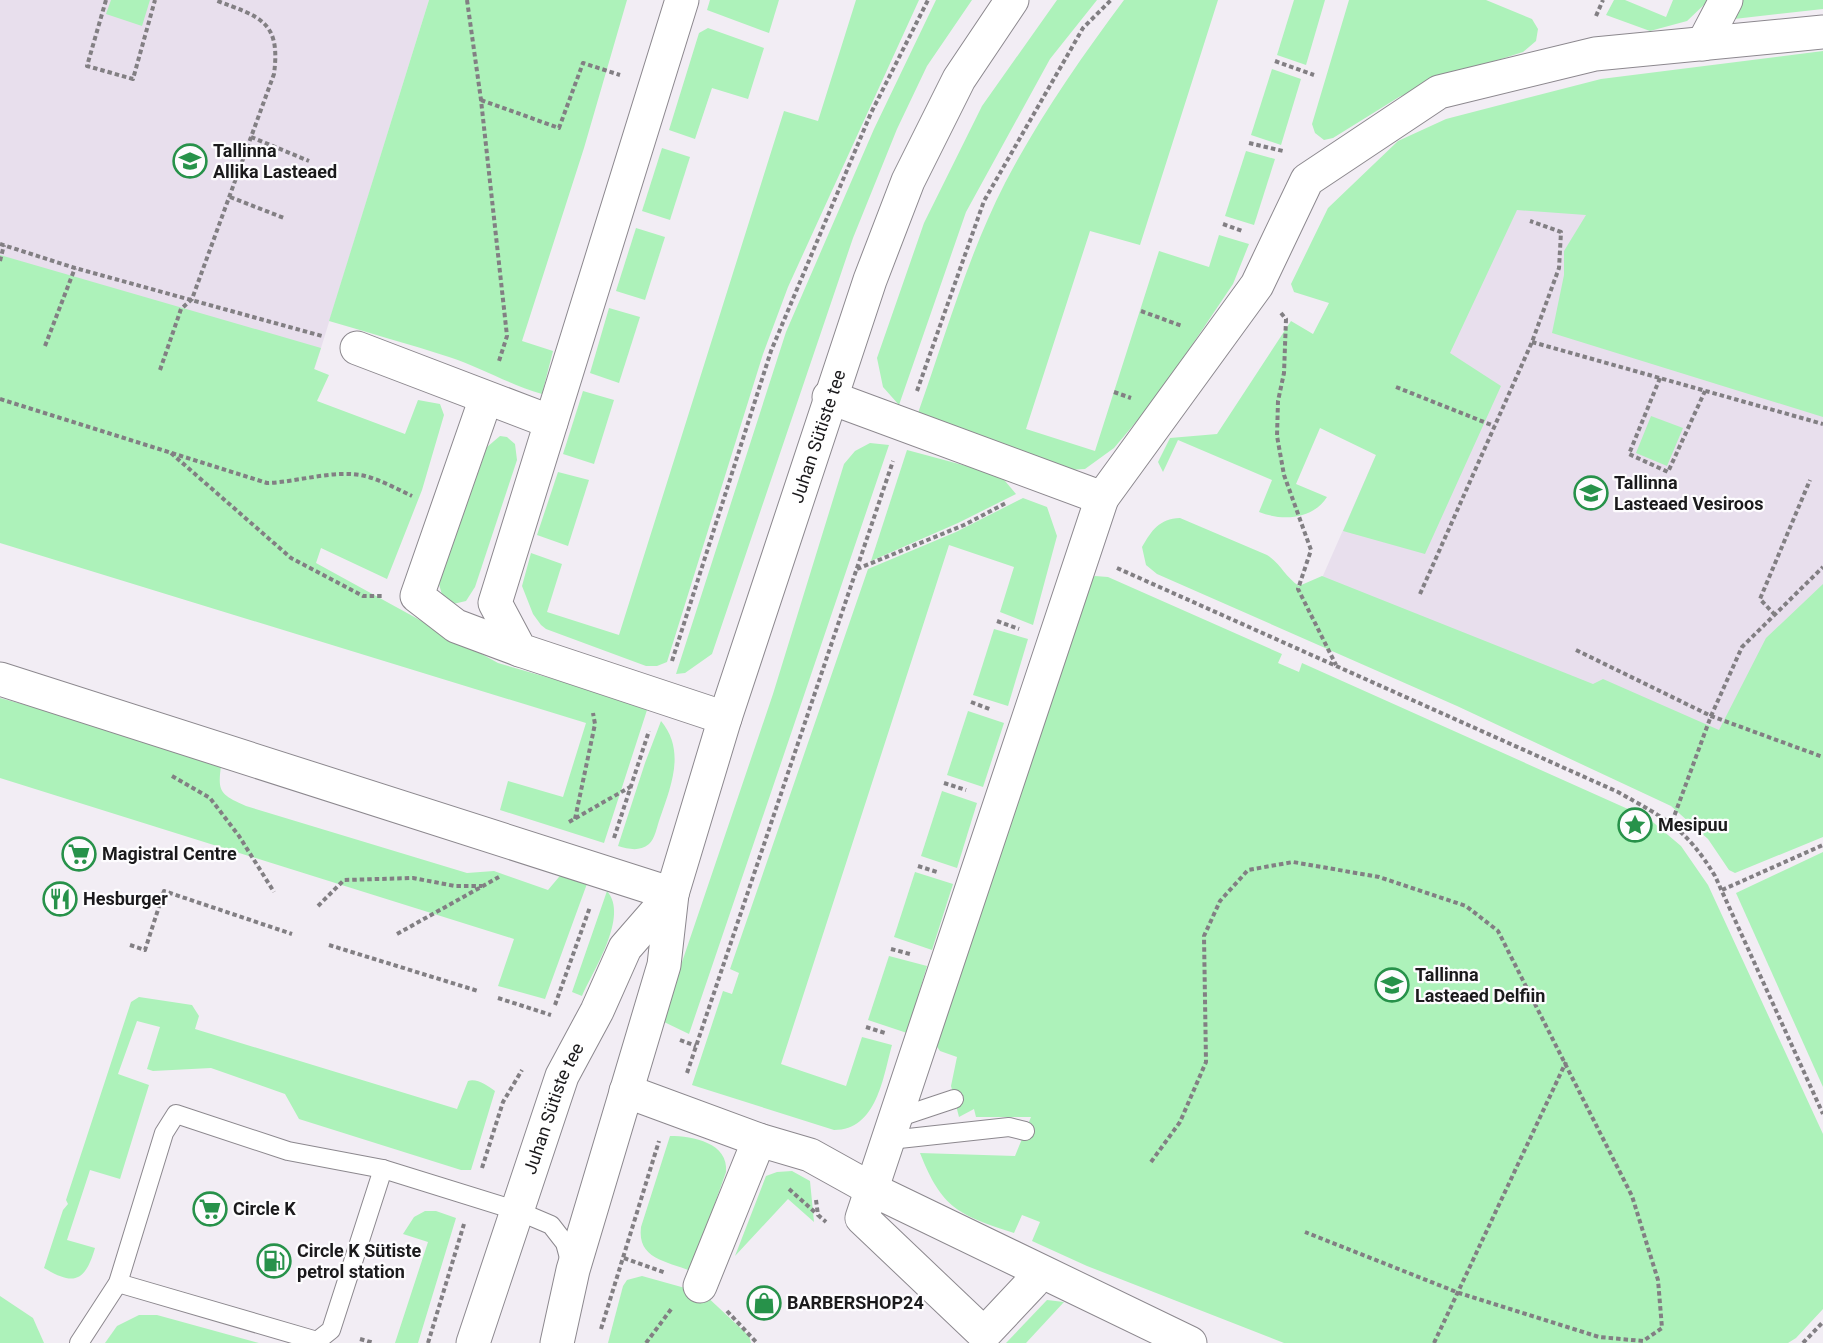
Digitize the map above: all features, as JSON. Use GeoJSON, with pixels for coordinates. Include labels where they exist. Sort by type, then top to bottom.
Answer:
{"type":"FeatureCollection","features":[{"type":"Feature","properties":{"kind":"street"},"geometry":{"type":"LineString","coordinates":[[520,650],[495,603],[682,0]]}},
{"type":"Feature","properties":{"kind":"street","name":"Juhan Sütiste tee"},"geometry":{"type":"LineString","coordinates":[[557,1343],[573,1270],[664,965],[672,894],[725,718],[829,397],[908,181],[959,79],[1012,0]]}},
{"type":"Feature","properties":{"kind":"street"},"geometry":{"type":"LineString","coordinates":[[1703,44],[1726,0]]}},
{"type":"Feature","properties":{"kind":"street"},"geometry":{"type":"LineString","coordinates":[[1038,1271],[1032,1283],[984,1334],[862,1218],[1102,498],[1257,285],[1307,180],[1439,92],[1595,54],[1823,32]]}},
{"type":"Feature","properties":{"kind":"street"},"geometry":{"type":"LineString","coordinates":[[357,348],[551,422]]}},
{"type":"Feature","properties":{"kind":"street"},"geometry":{"type":"LineString","coordinates":[[829,397],[906,423],[1102,498]]}},
{"type":"Feature","properties":{"kind":"street"},"geometry":{"type":"LineString","coordinates":[[486,398],[417,596],[456,626],[520,650],[725,718]]}},
{"type":"Feature","properties":{"kind":"street"},"geometry":{"type":"LineString","coordinates":[[0,679],[672,894]]}},
{"type":"Feature","properties":{"kind":"street","name":"Juhan Sütiste tee"},"geometry":{"type":"LineString","coordinates":[[473,1339],[562,1076],[597,1011],[625,948],[672,894]]}},
{"type":"Feature","properties":{"kind":"street"},"geometry":{"type":"LineString","coordinates":[[626,1091],[759,1140],[810,1155],[873,1190],[1190,1343]]}},
{"type":"Feature","properties":{"kind":"street"},"geometry":{"type":"LineString","coordinates":[[684,1289],[759,1140]]}},
{"type":"Feature","properties":{"kind":"lane"},"geometry":{"type":"LineString","coordinates":[[893,1129],[954,1099]]}},
{"type":"Feature","properties":{"kind":"lane"},"geometry":{"type":"LineString","coordinates":[[84,1335],[118,1283],[164,1133],[176,1114],[288,1151],[384,1169],[518,1211],[551,1225],[565,1243],[573,1270]]}},
{"type":"Feature","properties":{"kind":"lane"},"geometry":{"type":"LineString","coordinates":[[893,1129],[1009,1127],[1025,1131]]}},
{"type":"Feature","properties":{"kind":"lane"},"geometry":{"type":"LineString","coordinates":[[118,1283],[317,1341],[331,1330],[384,1169]]}},
{"type":"Feature","properties":{"kind":"path"},"geometry":{"type":"LineString","coordinates":[[106,0],[87,66],[133,79],[155,0]]}},
{"type":"Feature","properties":{"kind":"path"},"geometry":{"type":"LineString","coordinates":[[160,370],[180,309],[192,299],[274,74],[277,49],[272,33],[263,21],[215,0]]}},
{"type":"Feature","properties":{"kind":"path"},"geometry":{"type":"LineString","coordinates":[[466,0],[481,100],[507,336],[498,364]]}},
{"type":"Feature","properties":{"kind":"path"},"geometry":{"type":"LineString","coordinates":[[670,667],[771,351],[872,113],[928,0]]}},
{"type":"Feature","properties":{"kind":"path"},"geometry":{"type":"LineString","coordinates":[[686,1076],[856,569],[984,201],[1083,28],[1111,0]]}},
{"type":"Feature","properties":{"kind":"path"},"geometry":{"type":"LineString","coordinates":[[1275,61],[1314,75]]}},
{"type":"Feature","properties":{"kind":"path"},"geometry":{"type":"LineString","coordinates":[[481,100],[559,128],[583,63],[656,86]]}},
{"type":"Feature","properties":{"kind":"path"},"geometry":{"type":"LineString","coordinates":[[251,137],[309,161]]}},
{"type":"Feature","properties":{"kind":"path"},"geometry":{"type":"LineString","coordinates":[[1249,143],[1292,153]]}},
{"type":"Feature","properties":{"kind":"path"},"geometry":{"type":"LineString","coordinates":[[230,198],[285,218]]}},
{"type":"Feature","properties":{"kind":"path"},"geometry":{"type":"LineString","coordinates":[[1420,594],[1532,342],[1559,268],[1562,232],[1530,221]]}},
{"type":"Feature","properties":{"kind":"path"},"geometry":{"type":"LineString","coordinates":[[0,261],[2,245],[357,348]]}},
{"type":"Feature","properties":{"kind":"path"},"geometry":{"type":"LineString","coordinates":[[45,346],[75,268]]}},
{"type":"Feature","properties":{"kind":"path"},"geometry":{"type":"LineString","coordinates":[[1257,285],[1286,319],[1284,373],[1278,401],[1277,436],[1284,475],[1311,550],[1298,589],[1336,666]]}},
{"type":"Feature","properties":{"kind":"path"},"geometry":{"type":"LineString","coordinates":[[1532,342],[1823,424]]}},
{"type":"Feature","properties":{"kind":"path"},"geometry":{"type":"LineString","coordinates":[[1660,378],[1629,454],[1668,472],[1705,391]]}},
{"type":"Feature","properties":{"kind":"path"},"geometry":{"type":"LineString","coordinates":[[1396,387],[1494,426]]}},
{"type":"Feature","properties":{"kind":"path"},"geometry":{"type":"LineString","coordinates":[[0,399],[267,483],[292,482],[344,474],[366,476],[447,510]]}},
{"type":"Feature","properties":{"kind":"path"},"geometry":{"type":"LineString","coordinates":[[171,452],[291,558],[363,596],[417,596]]}},
{"type":"Feature","properties":{"kind":"path"},"geometry":{"type":"LineString","coordinates":[[856,569],[964,525],[1052,478]]}},
{"type":"Feature","properties":{"kind":"path"},"geometry":{"type":"LineString","coordinates":[[1775,615],[1760,599],[1810,480]]}},
{"type":"Feature","properties":{"kind":"path"},"geometry":{"type":"LineString","coordinates":[[1083,554],[1618,792],[1672,822],[1698,846],[1722,890],[1823,1114]]}},
{"type":"Feature","properties":{"kind":"path"},"geometry":{"type":"LineString","coordinates":[[1672,822],[1711,716],[1743,647],[1823,567]]}},
{"type":"Feature","properties":{"kind":"path"},"geometry":{"type":"LineString","coordinates":[[1575,650],[1711,716],[1823,757]]}},
{"type":"Feature","properties":{"kind":"path"},"geometry":{"type":"LineString","coordinates":[[575,819],[596,724],[584,671]]}},
{"type":"Feature","properties":{"kind":"path"},"geometry":{"type":"LineString","coordinates":[[611,845],[651,725]]}},
{"type":"Feature","properties":{"kind":"path"},"geometry":{"type":"LineString","coordinates":[[164,768],[210,798],[239,836],[274,892]]}},
{"type":"Feature","properties":{"kind":"path"},"geometry":{"type":"LineString","coordinates":[[1722,890],[1823,845]]}},
{"type":"Feature","properties":{"kind":"path"},"geometry":{"type":"LineString","coordinates":[[1151,1162],[1180,1122],[1206,1062],[1204,936],[1220,900],[1248,870],[1293,862],[1379,877],[1466,906],[1498,931],[1632,1196],[1658,1280],[1662,1328],[1643,1341],[1599,1337],[1459,1293],[1305,1232]]}},
{"type":"Feature","properties":{"kind":"path"},"geometry":{"type":"LineString","coordinates":[[318,906],[344,880],[413,878],[455,886],[482,886]]}},
{"type":"Feature","properties":{"kind":"path"},"geometry":{"type":"LineString","coordinates":[[130,945],[145,950],[164,891],[292,934]]}},
{"type":"Feature","properties":{"kind":"path"},"geometry":{"type":"LineString","coordinates":[[558,997],[594,896]]}},
{"type":"Feature","properties":{"kind":"path"},"geometry":{"type":"LineString","coordinates":[[329,945],[478,991]]}},
{"type":"Feature","properties":{"kind":"path"},"geometry":{"type":"LineString","coordinates":[[498,998],[551,1015]]}},
{"type":"Feature","properties":{"kind":"path"},"geometry":{"type":"LineString","coordinates":[[1434,1343],[1566,1062]]}},
{"type":"Feature","properties":{"kind":"path"},"geometry":{"type":"LineString","coordinates":[[482,1166],[503,1102]]}},
{"type":"Feature","properties":{"kind":"path"},"geometry":{"type":"LineString","coordinates":[[600,1332],[660,1138]]}},
{"type":"Feature","properties":{"kind":"path"},"geometry":{"type":"LineString","coordinates":[[428,1343],[464,1222]]}},
{"type":"Feature","properties":{"kind":"path"},"geometry":{"type":"LineString","coordinates":[[624,1258],[684,1289],[646,1343]]}},
{"type":"Feature","properties":{"kind":"path"},"geometry":{"type":"LineString","coordinates":[[1803,1343],[1823,1322]]}},
{"type":"Feature","properties":{"kind":"shaded area","name":"Tallinna Allika Lasteaed"},"geometry":{"type":"Polygon","coordinates":[[[0,0],[429,0],[285,464],[0,369],[0,0]]]}},
{"type":"Feature","properties":{"kind":"shaded area","name":"Tallinna Lasteaed Vesiroos"},"geometry":{"type":"Polygon","coordinates":[[[1426,190],[1823,225],[1823,806],[1311,603],[1376,455],[1351,441],[1426,190]]]}},
{"type":"Feature","properties":{"kind":"green space"},"geometry":{"type":"Polygon","coordinates":[[[111,0],[150,0],[142,26],[106,14],[111,0]]]}},
{"type":"Feature","properties":{"kind":"green space"},"geometry":{"type":"Polygon","coordinates":[[[429,0],[627,0],[584,148],[522,341],[553,351],[542,394],[449,357],[329,321],[429,0]]]}},
{"type":"Feature","properties":{"kind":"green space"},"geometry":{"type":"Polygon","coordinates":[[[710,0],[779,0],[769,33],[707,10],[710,0]]]}},
{"type":"Feature","properties":{"kind":"green space"},"geometry":{"type":"Polygon","coordinates":[[[856,0],[919,0],[788,287],[763,354],[667,662],[657,666],[646,666],[546,629],[533,614],[522,586],[531,553],[562,564],[547,612],[619,635],[784,111],[818,121],[856,0]]]}},
{"type":"Feature","properties":{"kind":"green space"},"geometry":{"type":"Polygon","coordinates":[[[936,0],[972,0],[927,66],[897,129],[853,238],[712,654],[685,673],[676,674],[786,332],[874,129],[936,0]]]}},
{"type":"Feature","properties":{"kind":"green space"},"geometry":{"type":"Polygon","coordinates":[[[1057,0],[1097,0],[1050,59],[966,212],[899,405],[883,387],[877,358],[924,223],[982,106],[1057,0]]]}},
{"type":"Feature","properties":{"kind":"green space"},"geometry":{"type":"Polygon","coordinates":[[[1124,0],[1218,0],[1140,245],[1090,231],[1026,429],[1095,451],[1159,251],[1209,267],[1219,235],[1249,244],[1233,284],[1157,397],[1114,448],[1085,469],[1067,470],[918,413],[968,267],[1005,183],[1061,89],[1124,0]]]}},
{"type":"Feature","properties":{"kind":"green space"},"geometry":{"type":"Polygon","coordinates":[[[1294,0],[1325,0],[1306,65],[1277,55],[1294,0]]]}},
{"type":"Feature","properties":{"kind":"green space"},"geometry":{"type":"Polygon","coordinates":[[[1349,0],[1486,0],[1532,19],[1538,29],[1536,41],[1523,52],[1442,78],[1399,97],[1333,138],[1324,140],[1315,133],[1312,124],[1349,0]]]}},
{"type":"Feature","properties":{"kind":"green space"},"geometry":{"type":"Polygon","coordinates":[[[1614,0],[1625,0],[1666,17],[1673,0],[1709,0],[1687,21],[1650,31],[1606,15],[1614,0]]]}},
{"type":"Feature","properties":{"kind":"green space"},"geometry":{"type":"Polygon","coordinates":[[[1735,0],[1823,0],[1823,9],[1734,19],[1735,0]]]}},
{"type":"Feature","properties":{"kind":"green space"},"geometry":{"type":"Polygon","coordinates":[[[708,28],[764,48],[748,99],[712,88],[695,139],[669,130],[699,33],[708,28]]]}},
{"type":"Feature","properties":{"kind":"green space"},"geometry":{"type":"Polygon","coordinates":[[[1823,51],[1823,417],[1552,333],[1564,275],[1564,251],[1586,215],[1517,210],[1450,353],[1501,386],[1425,554],[1343,531],[1376,455],[1320,428],[1296,484],[1327,497],[1321,505],[1305,514],[1277,517],[1259,512],[1272,480],[1178,440],[1163,472],[1158,462],[1170,438],[1217,434],[1291,321],[1313,334],[1329,303],[1294,292],[1291,284],[1328,208],[1398,141],[1446,119],[1601,79],[1823,51]]]}},
{"type":"Feature","properties":{"kind":"green space"},"geometry":{"type":"Polygon","coordinates":[[[1272,69],[1301,79],[1281,145],[1251,135],[1272,69]]]}},
{"type":"Feature","properties":{"kind":"green space"},"geometry":{"type":"Polygon","coordinates":[[[662,148],[690,157],[670,220],[642,211],[662,148]]]}},
{"type":"Feature","properties":{"kind":"green space"},"geometry":{"type":"Polygon","coordinates":[[[1246,151],[1275,159],[1254,225],[1225,216],[1246,151]]]}},
{"type":"Feature","properties":{"kind":"green space"},"geometry":{"type":"Polygon","coordinates":[[[636,228],[665,237],[645,300],[616,291],[636,228]]]}},
{"type":"Feature","properties":{"kind":"green space"},"geometry":{"type":"Polygon","coordinates":[[[0,255],[321,348],[314,369],[329,375],[317,401],[405,434],[418,400],[440,404],[444,415],[422,490],[387,579],[321,548],[316,563],[498,663],[595,691],[647,710],[604,843],[500,810],[508,781],[563,797],[586,723],[0,543],[0,255]]]}},
{"type":"Feature","properties":{"kind":"green space"},"geometry":{"type":"Polygon","coordinates":[[[609,308],[640,317],[619,383],[590,373],[609,308]]]}},
{"type":"Feature","properties":{"kind":"green space"},"geometry":{"type":"Polygon","coordinates":[[[583,391],[614,400],[594,464],[563,454],[583,391]]]}},
{"type":"Feature","properties":{"kind":"green space"},"geometry":{"type":"Polygon","coordinates":[[[1651,416],[1683,428],[1667,466],[1636,453],[1651,416]]]}},
{"type":"Feature","properties":{"kind":"green space"},"geometry":{"type":"Polygon","coordinates":[[[500,436],[507,437],[515,444],[517,460],[475,587],[466,601],[453,604],[442,595],[439,584],[487,447],[500,436]]]}},
{"type":"Feature","properties":{"kind":"green space"},"geometry":{"type":"Polygon","coordinates":[[[870,443],[889,445],[689,1034],[662,1021],[773,694],[844,464],[855,451],[870,443]]]}},
{"type":"Feature","properties":{"kind":"green space"},"geometry":{"type":"Polygon","coordinates":[[[907,450],[1000,475],[1016,494],[958,523],[871,561],[907,450]]]}},
{"type":"Feature","properties":{"kind":"green space"},"geometry":{"type":"Polygon","coordinates":[[[558,472],[589,480],[568,546],[537,535],[558,472]]]}},
{"type":"Feature","properties":{"kind":"green space"},"geometry":{"type":"Polygon","coordinates":[[[1023,498],[1047,507],[1057,536],[1033,625],[1000,612],[1014,567],[949,545],[781,1064],[846,1086],[862,1037],[892,1045],[881,1086],[869,1112],[848,1128],[834,1130],[692,1085],[723,991],[732,994],[739,973],[730,969],[868,569],[956,532],[1023,498]]]}},
{"type":"Feature","properties":{"kind":"green space"},"geometry":{"type":"Polygon","coordinates":[[[1180,518],[1267,555],[1299,586],[1322,576],[1593,684],[1603,679],[1719,730],[1766,638],[1823,584],[1823,837],[1735,873],[1729,870],[1708,839],[1671,806],[1457,706],[1157,574],[1146,565],[1142,547],[1149,535],[1161,523],[1180,518]]]}},
{"type":"Feature","properties":{"kind":"green space","name":"Tallinna Lasteaed Delfiin"},"geometry":{"type":"Polygon","coordinates":[[[1095,576],[1108,577],[1282,654],[1278,663],[1299,672],[1302,663],[1648,818],[1681,846],[1708,885],[1823,1134],[1823,1309],[1796,1338],[1788,1343],[1284,1343],[1087,1266],[1032,1241],[1040,1222],[1022,1215],[1014,1233],[966,1215],[945,1198],[936,1187],[920,1153],[1015,1156],[1031,1117],[976,1117],[974,1109],[959,1117],[951,1086],[957,1057],[940,1051],[931,1038],[1081,585],[1095,576]]]}},
{"type":"Feature","properties":{"kind":"green space"},"geometry":{"type":"Polygon","coordinates":[[[994,629],[1028,639],[1008,706],[973,695],[994,629]]]}},
{"type":"Feature","properties":{"kind":"green space"},"geometry":{"type":"Polygon","coordinates":[[[0,698],[222,758],[221,789],[229,798],[246,806],[467,873],[494,871],[548,890],[564,871],[588,881],[545,999],[498,986],[514,939],[0,778],[0,698]]]}},
{"type":"Feature","properties":{"kind":"green space"},"geometry":{"type":"Polygon","coordinates":[[[968,711],[1004,723],[983,787],[947,775],[968,711]]]}},
{"type":"Feature","properties":{"kind":"green space"},"geometry":{"type":"Polygon","coordinates":[[[661,721],[669,732],[675,756],[672,781],[656,832],[651,842],[645,847],[630,849],[618,846],[645,763],[661,721]]]}},
{"type":"Feature","properties":{"kind":"green space"},"geometry":{"type":"Polygon","coordinates":[[[942,791],[977,803],[957,868],[921,856],[942,791]]]}},
{"type":"Feature","properties":{"kind":"green space"},"geometry":{"type":"Polygon","coordinates":[[[1823,852],[1823,1087],[1736,893],[1823,852]]]}},
{"type":"Feature","properties":{"kind":"green space"},"geometry":{"type":"Polygon","coordinates":[[[915,872],[953,884],[932,950],[894,937],[915,872]]]}},
{"type":"Feature","properties":{"kind":"green space"},"geometry":{"type":"Polygon","coordinates":[[[607,891],[613,902],[612,928],[601,958],[582,996],[572,992],[607,891]]]}},
{"type":"Feature","properties":{"kind":"green space"},"geometry":{"type":"Polygon","coordinates":[[[889,956],[927,966],[907,1033],[868,1020],[889,956]]]}},
{"type":"Feature","properties":{"kind":"green space"},"geometry":{"type":"Polygon","coordinates":[[[139,997],[192,1005],[199,1016],[195,1029],[457,1109],[468,1081],[482,1083],[495,1091],[471,1170],[461,1170],[299,1119],[285,1094],[211,1068],[153,1071],[147,1069],[160,1027],[137,1021],[118,1074],[149,1085],[120,1179],[90,1170],[67,1240],[95,1248],[87,1268],[77,1278],[71,1279],[54,1274],[44,1268],[63,1210],[68,1204],[66,1200],[131,1002],[139,997]]]}},
{"type":"Feature","properties":{"kind":"green space"},"geometry":{"type":"Polygon","coordinates":[[[670,1136],[708,1143],[722,1154],[725,1162],[726,1172],[691,1271],[655,1257],[648,1252],[641,1238],[641,1227],[670,1136]]]}},
{"type":"Feature","properties":{"kind":"green space"},"geometry":{"type":"Polygon","coordinates":[[[792,1171],[810,1181],[814,1222],[788,1199],[735,1256],[766,1176],[777,1172],[792,1171]]]}},
{"type":"Feature","properties":{"kind":"green space"},"geometry":{"type":"Polygon","coordinates":[[[425,1211],[436,1211],[456,1218],[418,1343],[395,1343],[428,1242],[403,1234],[414,1217],[425,1211]]]}},
{"type":"Feature","properties":{"kind":"green space"},"geometry":{"type":"Polygon","coordinates":[[[642,1276],[703,1293],[749,1336],[751,1343],[608,1343],[623,1286],[627,1280],[642,1276]]]}},
{"type":"Feature","properties":{"kind":"green space"},"geometry":{"type":"Polygon","coordinates":[[[0,1296],[33,1318],[44,1343],[0,1343],[0,1296]]]}},
{"type":"Feature","properties":{"kind":"green space"},"geometry":{"type":"Polygon","coordinates":[[[1047,1300],[1064,1302],[1026,1343],[1006,1343],[1047,1300]]]}},
{"type":"Feature","properties":{"kind":"green space"},"geometry":{"type":"Polygon","coordinates":[[[139,1315],[157,1315],[259,1343],[105,1343],[117,1326],[139,1315]]]}},
{"type":"Feature","properties":{"kind":"place","name":"Tallinna Allika Lasteaed"},"geometry":{"type":"Point","coordinates":[190,161]}},
{"type":"Feature","properties":{"kind":"place","name":"Tallinna Lasteaed Vesiroos"},"geometry":{"type":"Point","coordinates":[1591,493]}},
{"type":"Feature","properties":{"kind":"place","name":"Mesipuu"},"geometry":{"type":"Point","coordinates":[1635,825]}},
{"type":"Feature","properties":{"kind":"place","name":"Magistral Centre"},"geometry":{"type":"Point","coordinates":[79,854]}},
{"type":"Feature","properties":{"kind":"place","name":"Hesburger"},"geometry":{"type":"Point","coordinates":[60,899]}},
{"type":"Feature","properties":{"kind":"place","name":"Tallinna Lasteaed Delfiin"},"geometry":{"type":"Point","coordinates":[1392,985]}},
{"type":"Feature","properties":{"kind":"place","name":"Circle K"},"geometry":{"type":"Point","coordinates":[210,1209]}},
{"type":"Feature","properties":{"kind":"place","name":"Circle K Sütiste petrol station"},"geometry":{"type":"Point","coordinates":[274,1261]}},
{"type":"Feature","properties":{"kind":"place","name":"BARBERSHOP24"},"geometry":{"type":"Point","coordinates":[764,1303]}}]}
